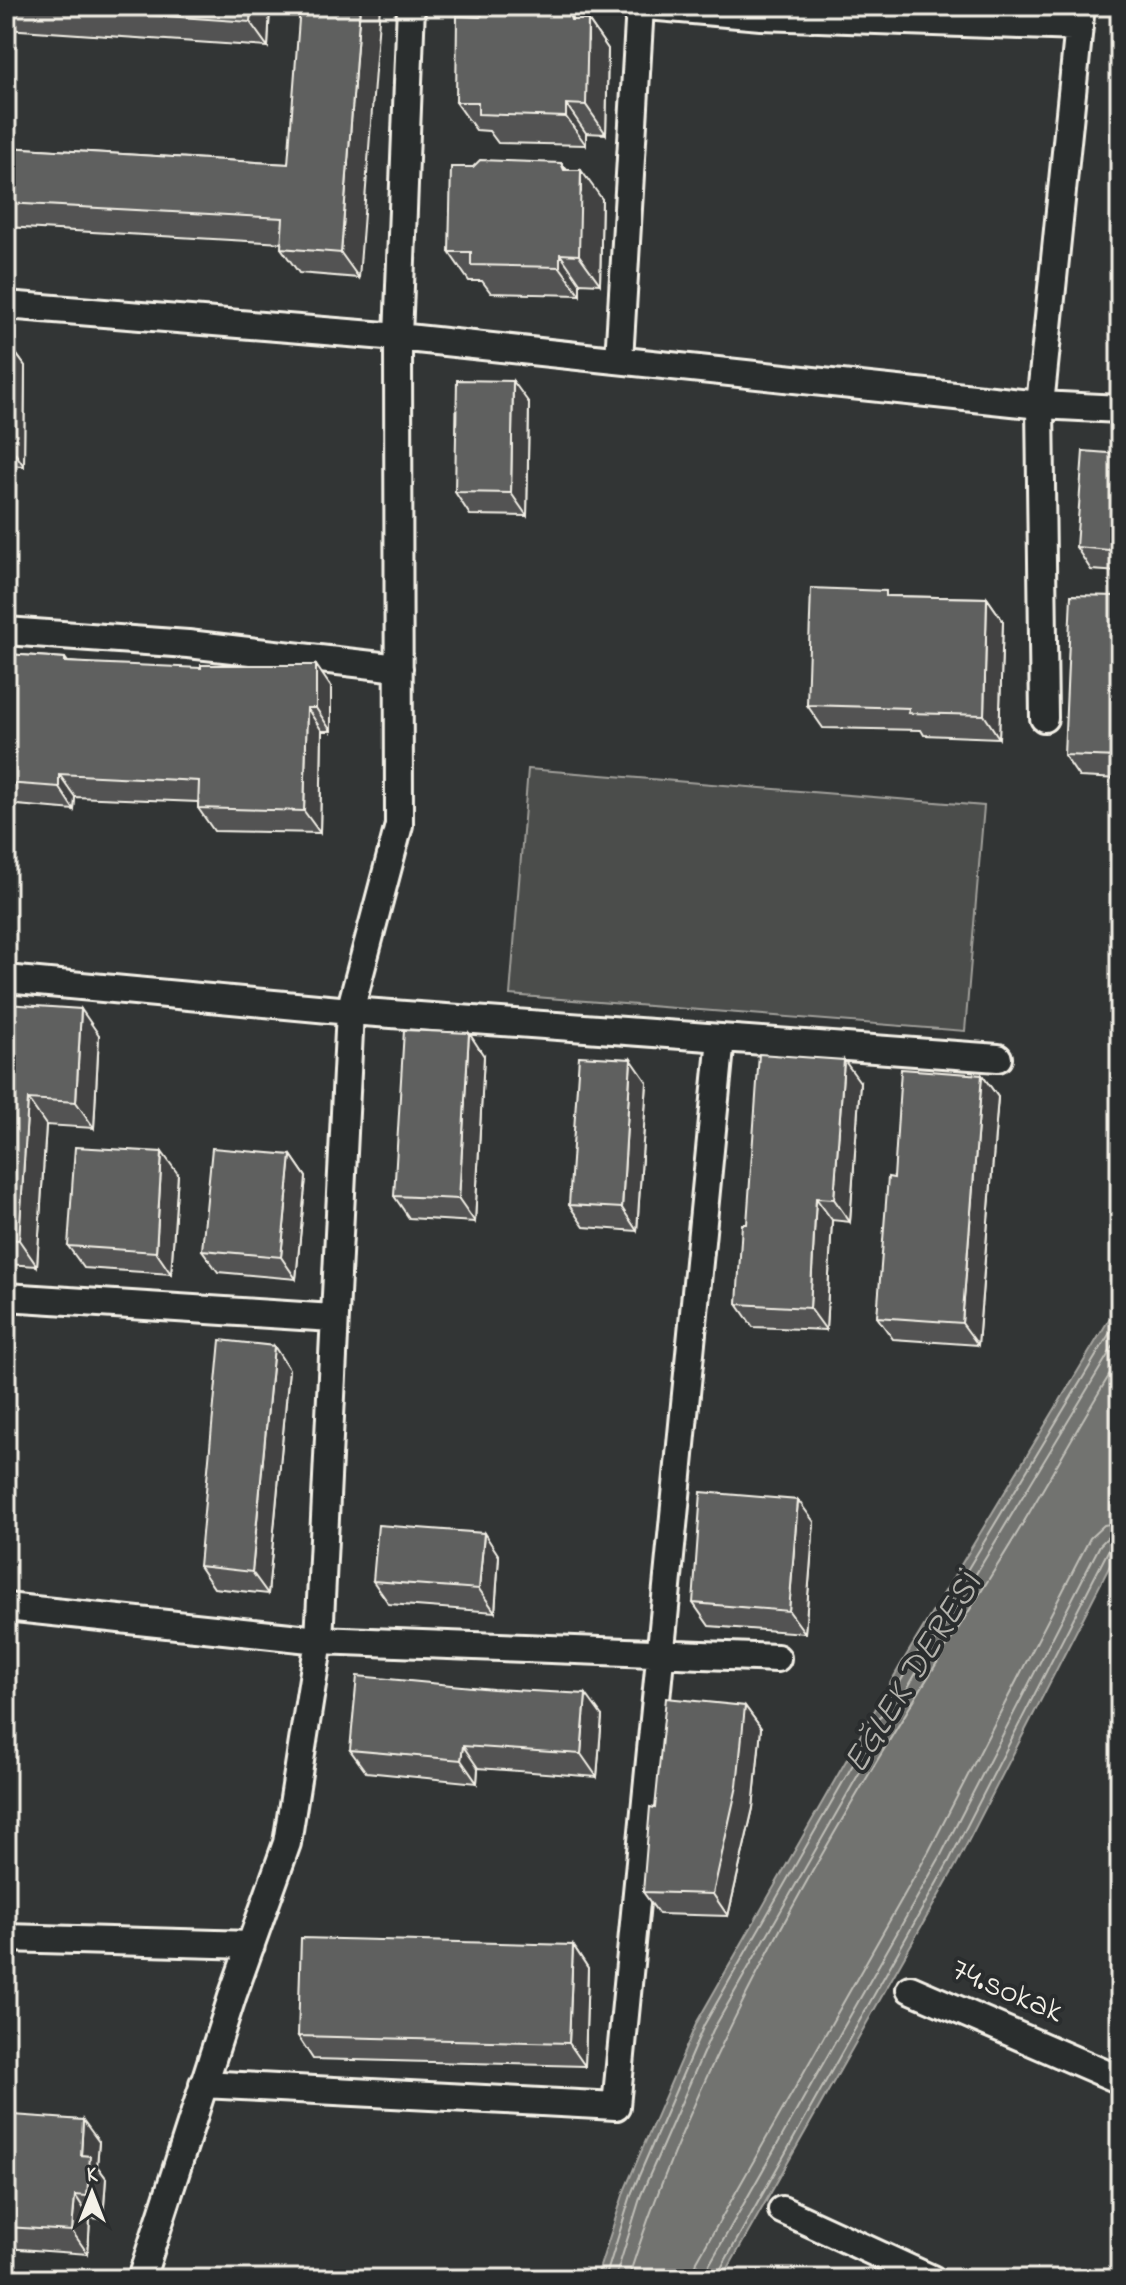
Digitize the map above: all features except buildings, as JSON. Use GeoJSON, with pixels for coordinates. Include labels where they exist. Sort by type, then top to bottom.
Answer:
{"type":"FeatureCollection","features":[{"type":"Feature","properties":{"kind":"street"},"geometry":{"type":"LineString","coordinates":[[141,2279],[203,2084],[287,1843],[319,1640],[350,1011],[399,825],[398,337],[411,6]]}},
{"type":"Feature","properties":{"kind":"street"},"geometry":{"type":"LineString","coordinates":[[619,360],[640,6]]}},
{"type":"Feature","properties":{"kind":"street"},"geometry":{"type":"LineString","coordinates":[[647,6],[1080,17],[1040,405],[1044,718]]}},
{"type":"Feature","properties":{"kind":"street"},"geometry":{"type":"LineString","coordinates":[[6,305],[398,337],[1040,405],[1120,409]]}},
{"type":"Feature","properties":{"kind":"street"},"geometry":{"type":"LineString","coordinates":[[6,631],[188,644],[399,668]]}},
{"type":"Feature","properties":{"kind":"street"},"geometry":{"type":"LineString","coordinates":[[6,979],[350,1011],[998,1058]]}},
{"type":"Feature","properties":{"kind":"street"},"geometry":{"type":"LineString","coordinates":[[203,2084],[616,2106],[721,1038]]}},
{"type":"Feature","properties":{"kind":"street"},"geometry":{"type":"LineString","coordinates":[[6,1297],[333,1318]]}},
{"type":"Feature","properties":{"kind":"street"},"geometry":{"type":"LineString","coordinates":[[6,1607],[319,1640],[777,1658]]}},
{"type":"Feature","properties":{"kind":"street"},"geometry":{"type":"LineString","coordinates":[[6,1938],[251,1945]]}},
{"type":"Feature","properties":{"kind":"street","name":"74.sokak"},"geometry":{"type":"LineString","coordinates":[[910,1989],[1120,2080]]}},
{"type":"Feature","properties":{"kind":"street"},"geometry":{"type":"LineString","coordinates":[[782,2210],[932,2279]]}},
{"type":"Feature","properties":{"kind":"shaded area"},"geometry":{"type":"Polygon","coordinates":[[[528,769],[984,806],[965,1031],[510,995],[528,769]]]}},
{"type":"Feature","properties":{"kind":"water","name":"EĞLEK DERESİ"},"geometry":{"type":"Polygon","coordinates":[[[1120,1301],[1120,1546],[956,1865],[722,2279],[596,2279],[625,2189],[697,2022],[900,1666],[1120,1301]]]}}]}
